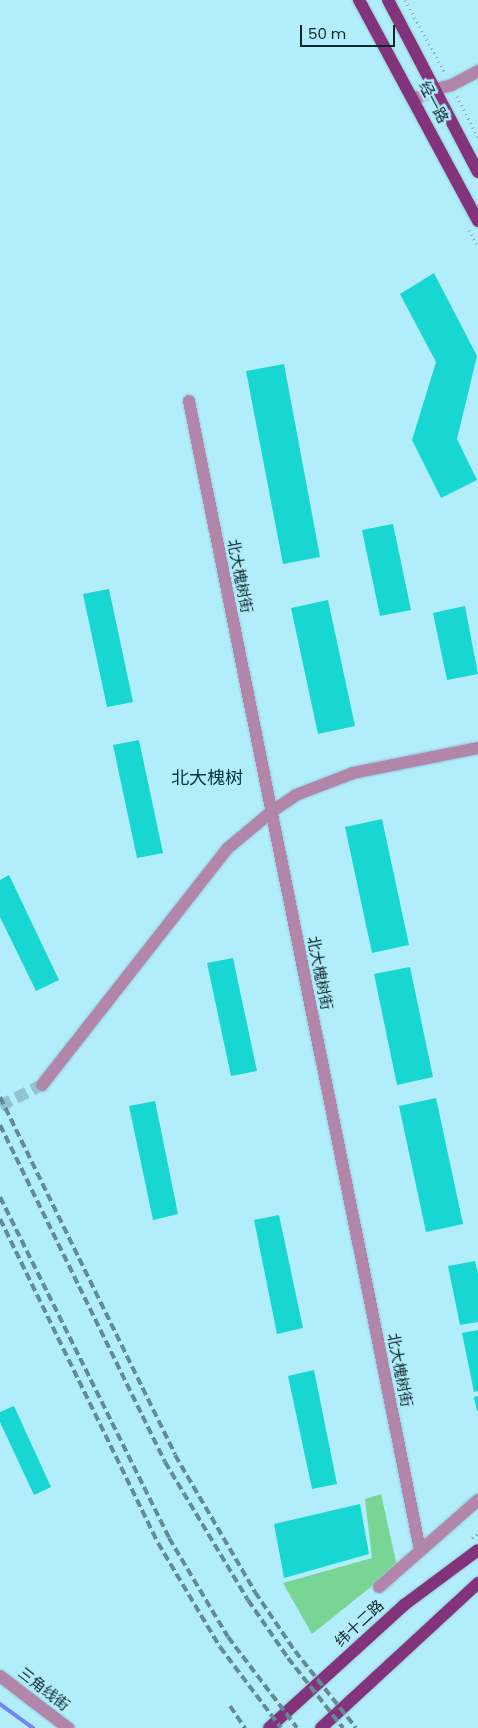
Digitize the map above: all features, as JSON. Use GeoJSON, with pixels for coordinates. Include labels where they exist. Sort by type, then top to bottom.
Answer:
{"type":"FeatureCollection","features":[{"type":"Feature","properties":{"kind":"main road","name":"经一路"},"geometry":{"type":"LineString","coordinates":[[359,0],[478,221]]}},
{"type":"Feature","properties":{"kind":"main road","name":"经一路"},"geometry":{"type":"LineString","coordinates":[[388,0],[478,172]]}},
{"type":"Feature","properties":{"kind":"main road","name":"纬十二路"},"geometry":{"type":"LineString","coordinates":[[269,1728],[404,1605],[478,1550]]}},
{"type":"Feature","properties":{"kind":"main road"},"geometry":{"type":"LineString","coordinates":[[321,1728],[478,1583]]}},
{"type":"Feature","properties":{"kind":"street"},"geometry":{"type":"LineString","coordinates":[[414,99],[436,89],[452,85],[478,71]]}},
{"type":"Feature","properties":{"kind":"street","name":"北大槐树街"},"geometry":{"type":"LineString","coordinates":[[189,402],[420,1550]]}},
{"type":"Feature","properties":{"kind":"street"},"geometry":{"type":"LineString","coordinates":[[42,1085],[228,848],[271,812],[296,795],[353,773],[478,748]]}},
{"type":"Feature","properties":{"kind":"street"},"geometry":{"type":"LineString","coordinates":[[379,1588],[478,1500]]}},
{"type":"Feature","properties":{"kind":"street","name":"三角线街"},"geometry":{"type":"LineString","coordinates":[[0,1676],[68,1728]]}},
{"type":"Feature","properties":{"kind":"path"},"geometry":{"type":"LineString","coordinates":[[405,0],[452,85],[478,138]]}},
{"type":"Feature","properties":{"kind":"green space"},"geometry":{"type":"Polygon","coordinates":[[[381,1494],[397,1566],[312,1634],[283,1583],[372,1558],[365,1499],[381,1494]]]}},
{"type":"Feature","properties":{"kind":"building"},"geometry":{"type":"Polygon","coordinates":[[[434,273],[477,356],[457,439],[477,480],[441,498],[412,440],[436,362],[400,294],[434,273]]]}},
{"type":"Feature","properties":{"kind":"building"},"geometry":{"type":"Polygon","coordinates":[[[284,364],[320,557],[283,564],[246,371],[284,364]]]}},
{"type":"Feature","properties":{"kind":"building"},"geometry":{"type":"Polygon","coordinates":[[[393,524],[411,610],[380,616],[362,530],[393,524]]]}},
{"type":"Feature","properties":{"kind":"building"},"geometry":{"type":"Polygon","coordinates":[[[109,589],[133,702],[107,707],[83,594],[109,589]]]}},
{"type":"Feature","properties":{"kind":"building"},"geometry":{"type":"Polygon","coordinates":[[[328,600],[355,726],[318,734],[291,608],[328,600]]]}},
{"type":"Feature","properties":{"kind":"building"},"geometry":{"type":"Polygon","coordinates":[[[465,606],[478,674],[447,680],[433,613],[465,606]]]}},
{"type":"Feature","properties":{"kind":"building"},"geometry":{"type":"Polygon","coordinates":[[[139,740],[163,853],[137,858],[113,745],[139,740]]]}},
{"type":"Feature","properties":{"kind":"building"},"geometry":{"type":"Polygon","coordinates":[[[382,819],[409,945],[372,953],[345,827],[382,819]]]}},
{"type":"Feature","properties":{"kind":"building"},"geometry":{"type":"Polygon","coordinates":[[[9,875],[59,980],[36,991],[0,917],[0,880],[9,875]]]}},
{"type":"Feature","properties":{"kind":"building"},"geometry":{"type":"Polygon","coordinates":[[[233,958],[257,1071],[231,1076],[207,963],[233,958]]]}},
{"type":"Feature","properties":{"kind":"building"},"geometry":{"type":"Polygon","coordinates":[[[410,967],[433,1077],[397,1085],[374,974],[410,967]]]}},
{"type":"Feature","properties":{"kind":"building"},"geometry":{"type":"Polygon","coordinates":[[[436,1098],[463,1224],[426,1232],[399,1106],[436,1098]]]}},
{"type":"Feature","properties":{"kind":"building"},"geometry":{"type":"Polygon","coordinates":[[[155,1101],[178,1214],[153,1220],[129,1106],[155,1101]]]}},
{"type":"Feature","properties":{"kind":"building"},"geometry":{"type":"Polygon","coordinates":[[[279,1215],[303,1328],[277,1334],[254,1220],[279,1215]]]}},
{"type":"Feature","properties":{"kind":"building"},"geometry":{"type":"Polygon","coordinates":[[[475,1261],[478,1274],[478,1322],[460,1325],[448,1266],[475,1261]]]}},
{"type":"Feature","properties":{"kind":"building"},"geometry":{"type":"Polygon","coordinates":[[[478,1330],[478,1391],[474,1392],[462,1333],[478,1330]]]}},
{"type":"Feature","properties":{"kind":"building"},"geometry":{"type":"Polygon","coordinates":[[[314,1370],[337,1484],[312,1489],[288,1376],[314,1370]]]}},
{"type":"Feature","properties":{"kind":"building"},"geometry":{"type":"Polygon","coordinates":[[[478,1396],[478,1411],[477,1411],[474,1397],[478,1396]]]}},
{"type":"Feature","properties":{"kind":"building"},"geometry":{"type":"Polygon","coordinates":[[[14,1406],[51,1487],[34,1495],[0,1422],[0,1412],[14,1406]]]}},
{"type":"Feature","properties":{"kind":"building"},"geometry":{"type":"Polygon","coordinates":[[[360,1504],[369,1554],[284,1578],[274,1524],[360,1504]]]}},
{"type":"Feature","properties":{"kind":"waterway"},"geometry":{"type":"LineString","coordinates":[[0,1704],[33,1728]]}},
{"type":"Feature","properties":{"kind":"tunnel"},"geometry":{"type":"LineString","coordinates":[[0,1106],[42,1085]]}},
{"type":"Feature","properties":{"kind":"railway"},"geometry":{"type":"LineString","coordinates":[[0,1097],[175,1455],[255,1592],[295,1651],[356,1728]]}},
{"type":"Feature","properties":{"kind":"railway"},"geometry":{"type":"LineString","coordinates":[[0,1125],[165,1462],[248,1600],[288,1658],[343,1728]]}},
{"type":"Feature","properties":{"kind":"railway"},"geometry":{"type":"LineString","coordinates":[[0,1197],[169,1538],[228,1637],[297,1728]]}},
{"type":"Feature","properties":{"kind":"railway"},"geometry":{"type":"LineString","coordinates":[[0,1219],[158,1543],[220,1647],[281,1728]]}},
{"type":"Feature","properties":{"kind":"railway"},"geometry":{"type":"LineString","coordinates":[[230,1706],[245,1728]]}},
{"type":"Feature","properties":{"kind":"district","name":"北大槐树"},"geometry":{"type":"Point","coordinates":[207,778]}}]}
